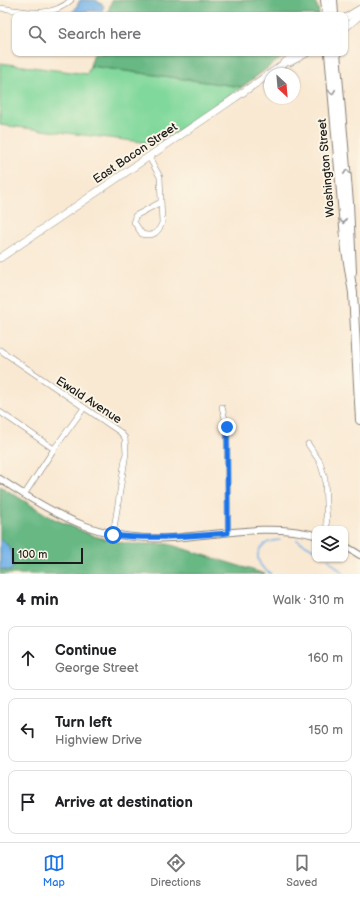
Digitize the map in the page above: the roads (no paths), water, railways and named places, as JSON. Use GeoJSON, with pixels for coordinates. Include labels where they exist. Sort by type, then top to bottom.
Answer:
{"type":"FeatureCollection","features":[{"type":"Feature","properties":{"kind":"main road"},"geometry":{"type":"LineString","coordinates":[[326,0],[326,12]]}},
{"type":"Feature","properties":{"kind":"main road"},"geometry":{"type":"LineString","coordinates":[[333,0],[334,12]]}},
{"type":"Feature","properties":{"kind":"main road"},"geometry":{"type":"LineString","coordinates":[[348,16],[360,9]]}},
{"type":"Feature","properties":{"kind":"main road"},"geometry":{"type":"LineString","coordinates":[[348,25],[360,15]]}},
{"type":"Feature","properties":{"kind":"main road","name":"East Bacon Street"},"geometry":{"type":"LineString","coordinates":[[0,258],[281,66],[293,56]]}},
{"type":"Feature","properties":{"kind":"main road","name":"East Bacon Street"},"geometry":{"type":"LineString","coordinates":[[281,66],[301,56]]}},
{"type":"Feature","properties":{"kind":"main road","name":"Washington Street"},"geometry":{"type":"LineString","coordinates":[[329,56],[342,218],[346,258],[351,281],[360,420]]}},
{"type":"Feature","properties":{"kind":"main road","name":"Washington Street"},"geometry":{"type":"LineString","coordinates":[[336,56],[353,261],[351,281]]}},
{"type":"Feature","properties":{"kind":"street"},"geometry":{"type":"LineString","coordinates":[[50,12],[63,7],[71,0]]}},
{"type":"Feature","properties":{"kind":"street"},"geometry":{"type":"LineString","coordinates":[[0,8],[28,12]]}},
{"type":"Feature","properties":{"kind":"street"},"geometry":{"type":"LineString","coordinates":[[149,157],[160,177],[162,223],[160,229],[154,234],[149,236],[142,234],[134,222],[135,216],[160,202]]}},
{"type":"Feature","properties":{"kind":"street","name":"Ewald Avenue"},"geometry":{"type":"LineString","coordinates":[[0,350],[120,432],[125,438],[126,453],[113,535]]}},
{"type":"Feature","properties":{"kind":"street"},"geometry":{"type":"LineString","coordinates":[[222,407],[227,427],[228,533]]}},
{"type":"Feature","properties":{"kind":"street"},"geometry":{"type":"LineString","coordinates":[[24,495],[54,449],[84,408]]}},
{"type":"Feature","properties":{"kind":"street"},"geometry":{"type":"LineString","coordinates":[[0,412],[54,449]]}},
{"type":"Feature","properties":{"kind":"street"},"geometry":{"type":"LineString","coordinates":[[308,444],[320,462],[325,480],[327,526]]}},
{"type":"Feature","properties":{"kind":"street"},"geometry":{"type":"LineString","coordinates":[[0,479],[24,495],[74,522],[113,535],[170,538],[284,530],[312,535]]}},
{"type":"Feature","properties":{"kind":"street"},"geometry":{"type":"LineString","coordinates":[[348,547],[360,547]]}},
{"type":"Feature","properties":{"kind":"street"},"geometry":{"type":"LineString","coordinates":[[348,548],[360,555]]}},
{"type":"Feature","properties":{"kind":"water"},"geometry":{"type":"Polygon","coordinates":[[[80,0],[96,0],[104,6],[101,12],[72,12],[80,0]]]}},
{"type":"Feature","properties":{"kind":"water"},"geometry":{"type":"Polygon","coordinates":[[[0,539],[10,548],[11,551],[13,568],[10,571],[0,569],[0,539]]]}},
{"type":"Feature","properties":{"kind":"waterway"},"geometry":{"type":"LineString","coordinates":[[271,574],[260,564],[258,553],[265,544],[280,540]]}},
{"type":"Feature","properties":{"kind":"waterway"},"geometry":{"type":"LineString","coordinates":[[297,540],[312,548]]}},
{"type":"Feature","properties":{"kind":"waterway"},"geometry":{"type":"LineString","coordinates":[[331,562],[344,574]]}}]}
